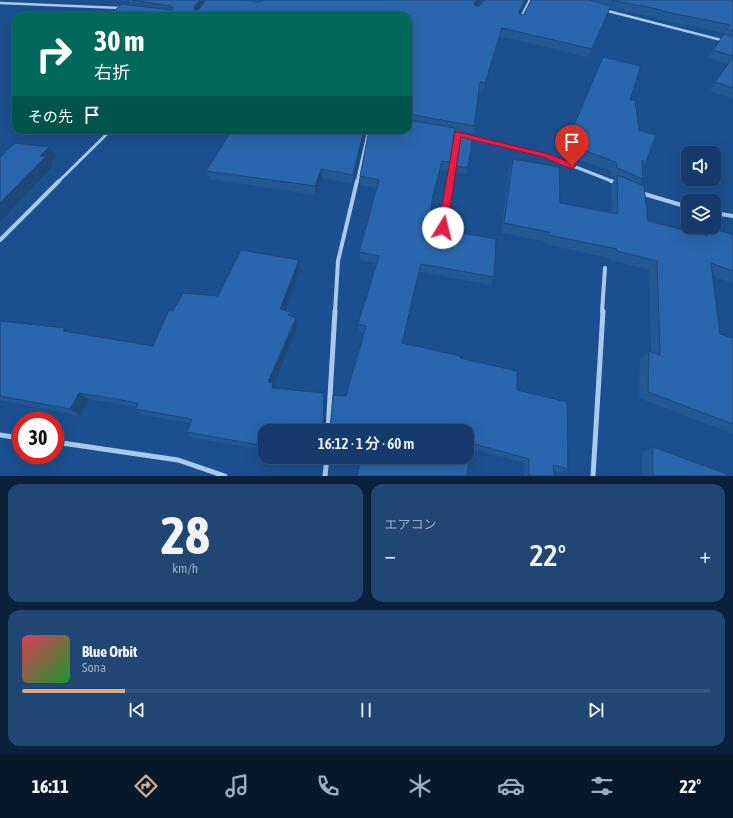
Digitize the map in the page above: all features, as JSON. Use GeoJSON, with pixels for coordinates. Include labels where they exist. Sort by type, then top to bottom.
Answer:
{"type":"FeatureCollection","features":[{"type":"Feature","properties":{"kind":"street"},"geometry":{"type":"LineString","coordinates":[[519,21],[530,0]]}},
{"type":"Feature","properties":{"kind":"street"},"geometry":{"type":"LineString","coordinates":[[0,3],[126,9]]}},
{"type":"Feature","properties":{"kind":"street"},"geometry":{"type":"LineString","coordinates":[[600,9],[733,43]]}},
{"type":"Feature","properties":{"kind":"street"},"geometry":{"type":"LineString","coordinates":[[443,132],[545,155],[624,186]]}},
{"type":"Feature","properties":{"kind":"street"},"geometry":{"type":"LineString","coordinates":[[0,240],[107,134]]}},
{"type":"Feature","properties":{"kind":"street"},"geometry":{"type":"LineString","coordinates":[[328,424],[338,261],[368,134]]}},
{"type":"Feature","properties":{"kind":"street"},"geometry":{"type":"LineString","coordinates":[[443,228],[457,134]]}},
{"type":"Feature","properties":{"kind":"street"},"geometry":{"type":"LineString","coordinates":[[638,192],[653,198],[681,205]]}},
{"type":"Feature","properties":{"kind":"street"},"geometry":{"type":"LineString","coordinates":[[721,214],[733,216]]}},
{"type":"Feature","properties":{"kind":"street"},"geometry":{"type":"LineString","coordinates":[[593,476],[605,268]]}},
{"type":"Feature","properties":{"kind":"street"},"geometry":{"type":"LineString","coordinates":[[0,435],[12,437]]}},
{"type":"Feature","properties":{"kind":"street"},"geometry":{"type":"LineString","coordinates":[[64,443],[178,460],[225,476]]}},
{"type":"Feature","properties":{"kind":"street"},"geometry":{"type":"LineString","coordinates":[[326,476],[327,464]]}},
{"type":"Feature","properties":{"kind":"building"},"geometry":{"type":"Polygon","coordinates":[[[132,0],[200,0],[194,7],[195,10],[198,10],[206,0],[246,0],[260,2],[263,0],[477,0],[474,3],[475,6],[479,6],[484,0],[525,0],[519,12],[520,15],[524,14],[531,0],[589,0],[611,6],[592,49],[502,28],[485,83],[480,82],[474,126],[412,115],[412,12],[113,12],[122,4],[172,10],[173,8],[171,6],[132,0]]]}},
{"type":"Feature","properties":{"kind":"building"},"geometry":{"type":"Polygon","coordinates":[[[611,0],[733,0],[733,31],[727,29],[731,25],[611,0]]]}},
{"type":"Feature","properties":{"kind":"building"},"geometry":{"type":"Polygon","coordinates":[[[724,34],[733,36],[733,56],[713,50],[724,34]]]}},
{"type":"Feature","properties":{"kind":"building"},"geometry":{"type":"Polygon","coordinates":[[[603,57],[641,66],[630,100],[635,100],[639,130],[656,135],[646,162],[642,160],[643,179],[617,168],[616,162],[566,144],[603,57]]]}},
{"type":"Feature","properties":{"kind":"building"},"geometry":{"type":"Polygon","coordinates":[[[733,57],[733,88],[715,82],[733,57]]]}},
{"type":"Feature","properties":{"kind":"building"},"geometry":{"type":"Polygon","coordinates":[[[412,121],[455,128],[450,162],[442,161],[433,195],[428,227],[496,239],[494,277],[421,264],[402,343],[517,371],[517,390],[567,402],[568,469],[553,465],[554,476],[529,476],[529,459],[474,444],[474,424],[330,424],[333,395],[346,396],[366,326],[358,324],[379,256],[359,252],[379,180],[360,176],[368,134],[412,134],[412,121]]]}},
{"type":"Feature","properties":{"kind":"building"},"geometry":{"type":"Polygon","coordinates":[[[461,132],[473,135],[468,168],[456,166],[461,132]]]}},
{"type":"Feature","properties":{"kind":"building"},"geometry":{"type":"Polygon","coordinates":[[[229,134],[363,134],[353,175],[321,169],[315,186],[206,171],[229,134]]]}},
{"type":"Feature","properties":{"kind":"building"},"geometry":{"type":"Polygon","coordinates":[[[15,143],[49,147],[40,156],[45,157],[0,203],[0,157],[15,143]]]}},
{"type":"Feature","properties":{"kind":"building"},"geometry":{"type":"Polygon","coordinates":[[[513,159],[559,167],[560,203],[618,214],[617,175],[644,186],[648,221],[681,229],[681,234],[700,234],[708,236],[708,234],[721,234],[721,231],[733,235],[733,271],[711,263],[720,334],[733,338],[733,424],[648,392],[649,351],[660,355],[657,261],[617,251],[617,249],[549,235],[549,232],[504,223],[513,159]]]}},
{"type":"Feature","properties":{"kind":"building"},"geometry":{"type":"Polygon","coordinates":[[[241,250],[299,260],[280,309],[290,312],[288,315],[296,318],[268,382],[273,383],[272,388],[324,393],[323,424],[258,424],[258,445],[187,432],[192,419],[135,409],[138,403],[79,393],[70,409],[0,396],[0,321],[65,328],[63,331],[153,346],[169,310],[173,311],[183,293],[218,296],[241,250]]]}},
{"type":"Feature","properties":{"kind":"building"},"geometry":{"type":"Polygon","coordinates":[[[653,447],[727,474],[727,476],[653,476],[653,447]]]}},
{"type":"Feature","properties":{"kind":"building"},"geometry":{"type":"Polygon","coordinates":[[[360,464],[468,464],[467,476],[357,476],[360,464]]]}},
{"type":"Feature","properties":{"kind":"route"},"geometry":{"type":"LineString","coordinates":[[443,228],[457,134],[545,155],[572,166]]}}]}
